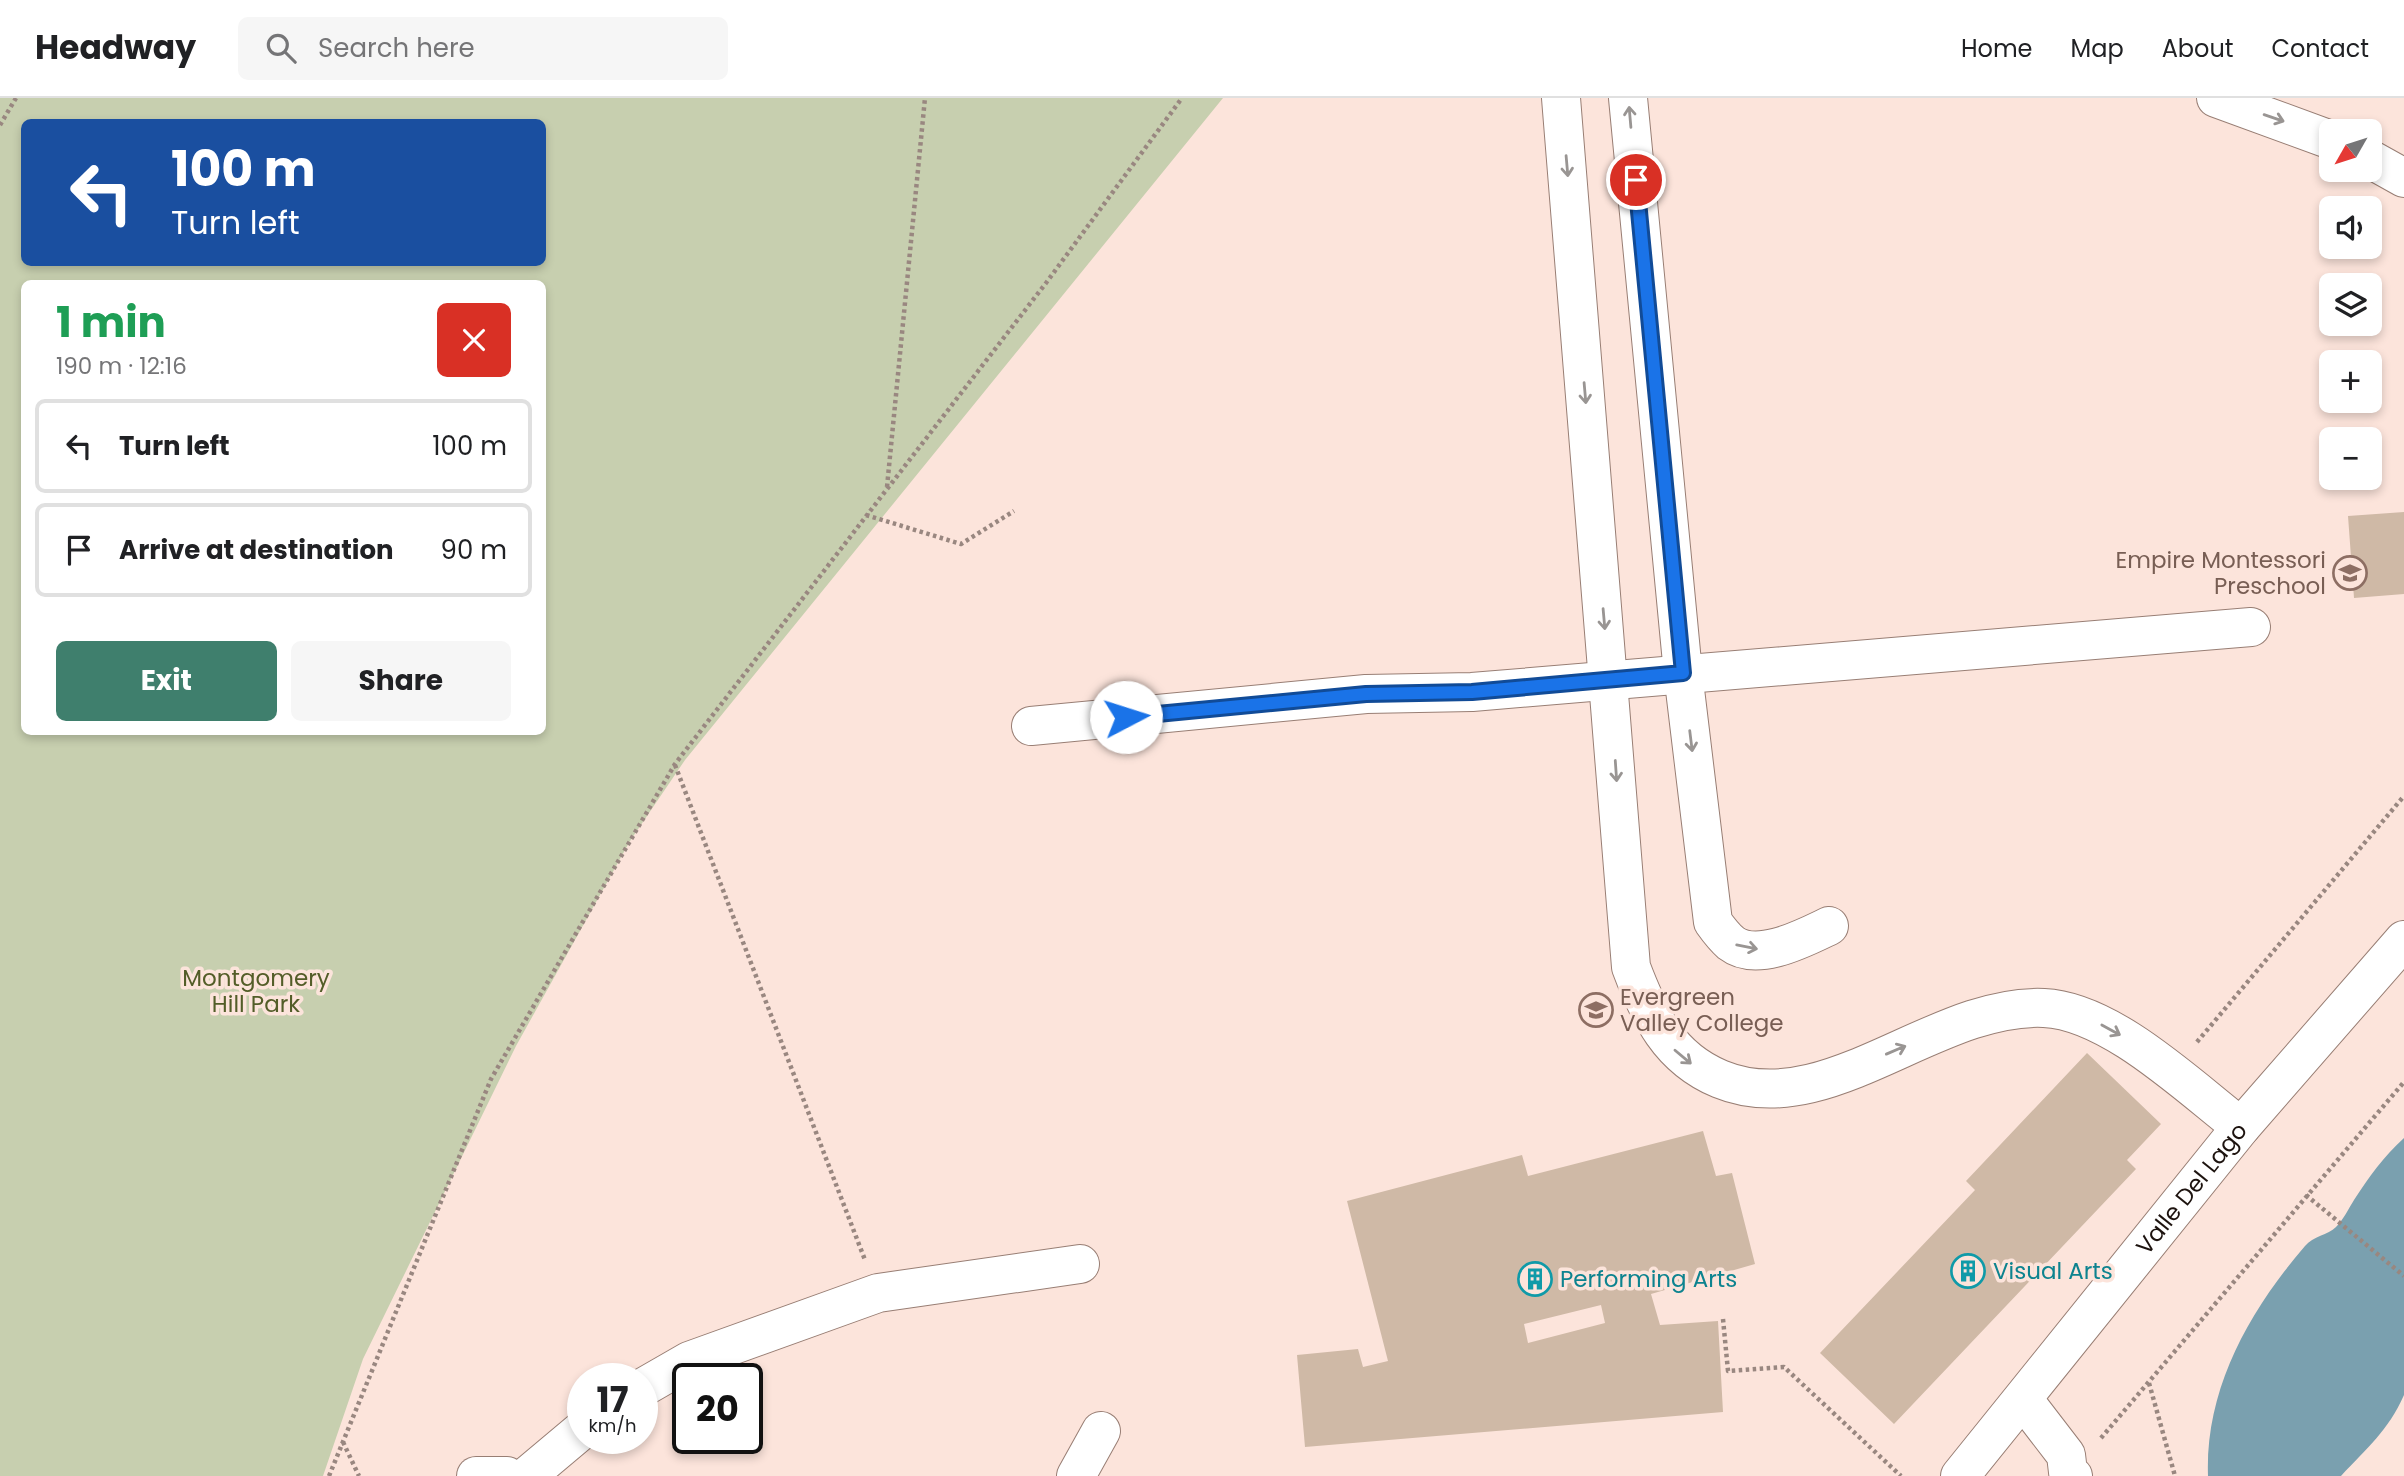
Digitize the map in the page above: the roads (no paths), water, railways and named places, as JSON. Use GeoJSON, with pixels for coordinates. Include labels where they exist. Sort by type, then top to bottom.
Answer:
{"type":"FeatureCollection","features":[{"type":"Feature","properties":{"kind":"street"},"geometry":{"type":"LineString","coordinates":[[1561,98],[1632,967],[1649,1014],[1672,1047],[1701,1072],[1734,1085],[1798,1087],[1829,1079],[1960,1022],[2004,1009],[2046,1008],[2087,1017],[2121,1035],[2241,1127]]}},
{"type":"Feature","properties":{"kind":"street"},"geometry":{"type":"LineString","coordinates":[[1628,98],[1683,673],[1713,922],[1732,944],[1757,950],[1789,946],[1829,926]]}},
{"type":"Feature","properties":{"kind":"street"},"geometry":{"type":"LineString","coordinates":[[2216,98],[2319,136]]}},
{"type":"Feature","properties":{"kind":"street"},"geometry":{"type":"LineString","coordinates":[[2382,166],[2404,178]]}},
{"type":"Feature","properties":{"kind":"street"},"geometry":{"type":"LineString","coordinates":[[1031,726],[1366,694],[1472,692],[2251,627]]}},
{"type":"Feature","properties":{"kind":"street","name":"Valle Del Lago"},"geometry":{"type":"LineString","coordinates":[[1961,1476],[2241,1127],[2404,940]]}},
{"type":"Feature","properties":{"kind":"street"},"geometry":{"type":"LineString","coordinates":[[658,1379],[689,1361],[878,1293],[1080,1264]]}},
{"type":"Feature","properties":{"kind":"street"},"geometry":{"type":"LineString","coordinates":[[2024,1399],[2066,1455],[2068,1472],[2082,1462]]}},
{"type":"Feature","properties":{"kind":"street"},"geometry":{"type":"LineString","coordinates":[[1076,1476],[1101,1431]]}},
{"type":"Feature","properties":{"kind":"street"},"geometry":{"type":"LineString","coordinates":[[527,1476],[567,1442]]}},
{"type":"Feature","properties":{"kind":"street"},"geometry":{"type":"LineString","coordinates":[[476,1476],[507,1476]]}},
{"type":"Feature","properties":{"kind":"water"},"geometry":{"type":"Polygon","coordinates":[[[2404,1138],[2404,1395],[2398,1408],[2376,1438],[2341,1476],[2208,1476],[2214,1412],[2234,1353],[2249,1324],[2305,1246],[2336,1227],[2389,1152],[2404,1138]]]}},
{"type":"Feature","properties":{"kind":"place","name":"Empire Montessori Preschool"},"geometry":{"type":"Point","coordinates":[2350,573]}},
{"type":"Feature","properties":{"kind":"place","name":"Evergreen Valley College"},"geometry":{"type":"Point","coordinates":[1596,1010]}},
{"type":"Feature","properties":{"kind":"place","name":"Visual Arts"},"geometry":{"type":"Point","coordinates":[1968,1271]}},
{"type":"Feature","properties":{"kind":"place","name":"Performing Arts"},"geometry":{"type":"Point","coordinates":[1535,1279]}},
{"type":"Feature","properties":{"kind":"park label","name":"Montgomery Hill Park"},"geometry":{"type":"Point","coordinates":[256,991]}}]}
